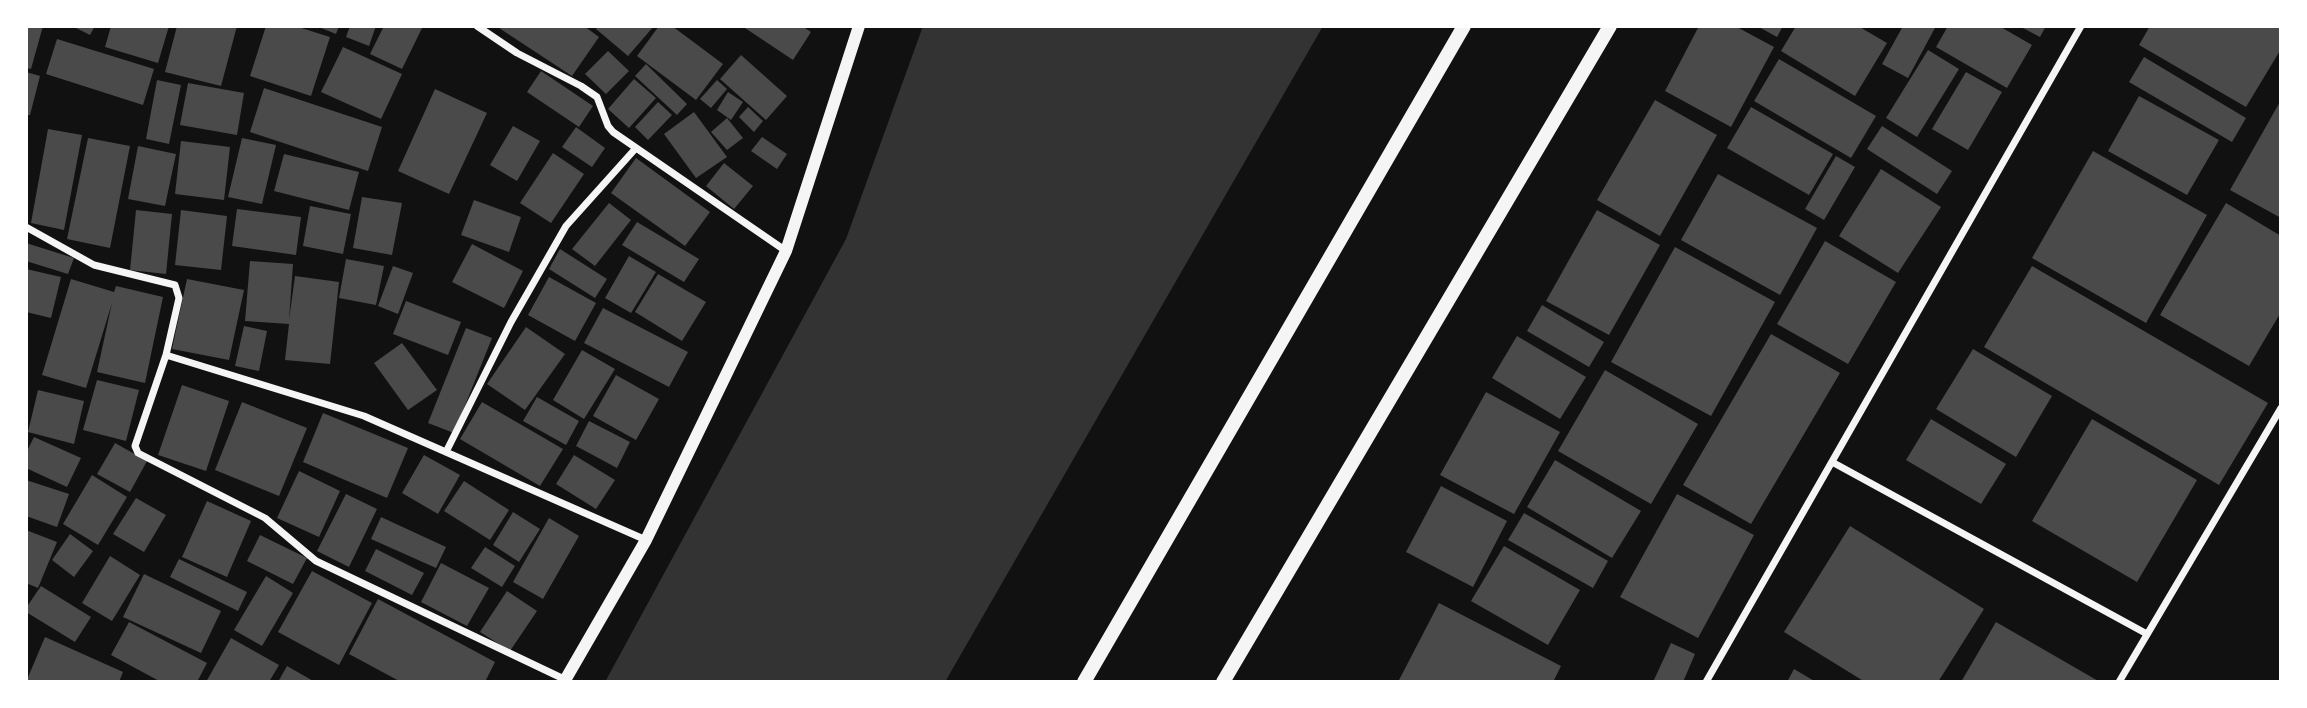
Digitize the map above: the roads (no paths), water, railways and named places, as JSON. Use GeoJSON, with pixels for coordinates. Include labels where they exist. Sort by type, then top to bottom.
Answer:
{"type":"FeatureCollection","features":[{"type":"Feature","properties":{"kind":"main road"},"geometry":{"type":"LineString","coordinates":[[1084,682],[1464,26]]}},
{"type":"Feature","properties":{"kind":"main road"},"geometry":{"type":"LineString","coordinates":[[1223,682],[1610,26]]}},
{"type":"Feature","properties":{"kind":"street"},"geometry":{"type":"LineString","coordinates":[[477,26],[517,53],[597,97],[608,126],[786,251]]}},
{"type":"Feature","properties":{"kind":"street"},"geometry":{"type":"LineString","coordinates":[[26,227],[94,265],[176,285],[178,298],[166,355],[135,446],[138,453],[265,518],[316,561],[565,681],[646,540],[786,251],[859,26]]}},
{"type":"Feature","properties":{"kind":"street"},"geometry":{"type":"LineString","coordinates":[[1706,682],[2081,26]]}},
{"type":"Feature","properties":{"kind":"street"},"geometry":{"type":"LineString","coordinates":[[446,452],[511,322],[566,226],[636,148]]}},
{"type":"Feature","properties":{"kind":"street"},"geometry":{"type":"LineString","coordinates":[[166,355],[364,416],[646,540]]}},
{"type":"Feature","properties":{"kind":"street"},"geometry":{"type":"LineString","coordinates":[[2119,682],[2281,408]]}},
{"type":"Feature","properties":{"kind":"street"},"geometry":{"type":"LineString","coordinates":[[1832,461],[2147,634]]}}]}
